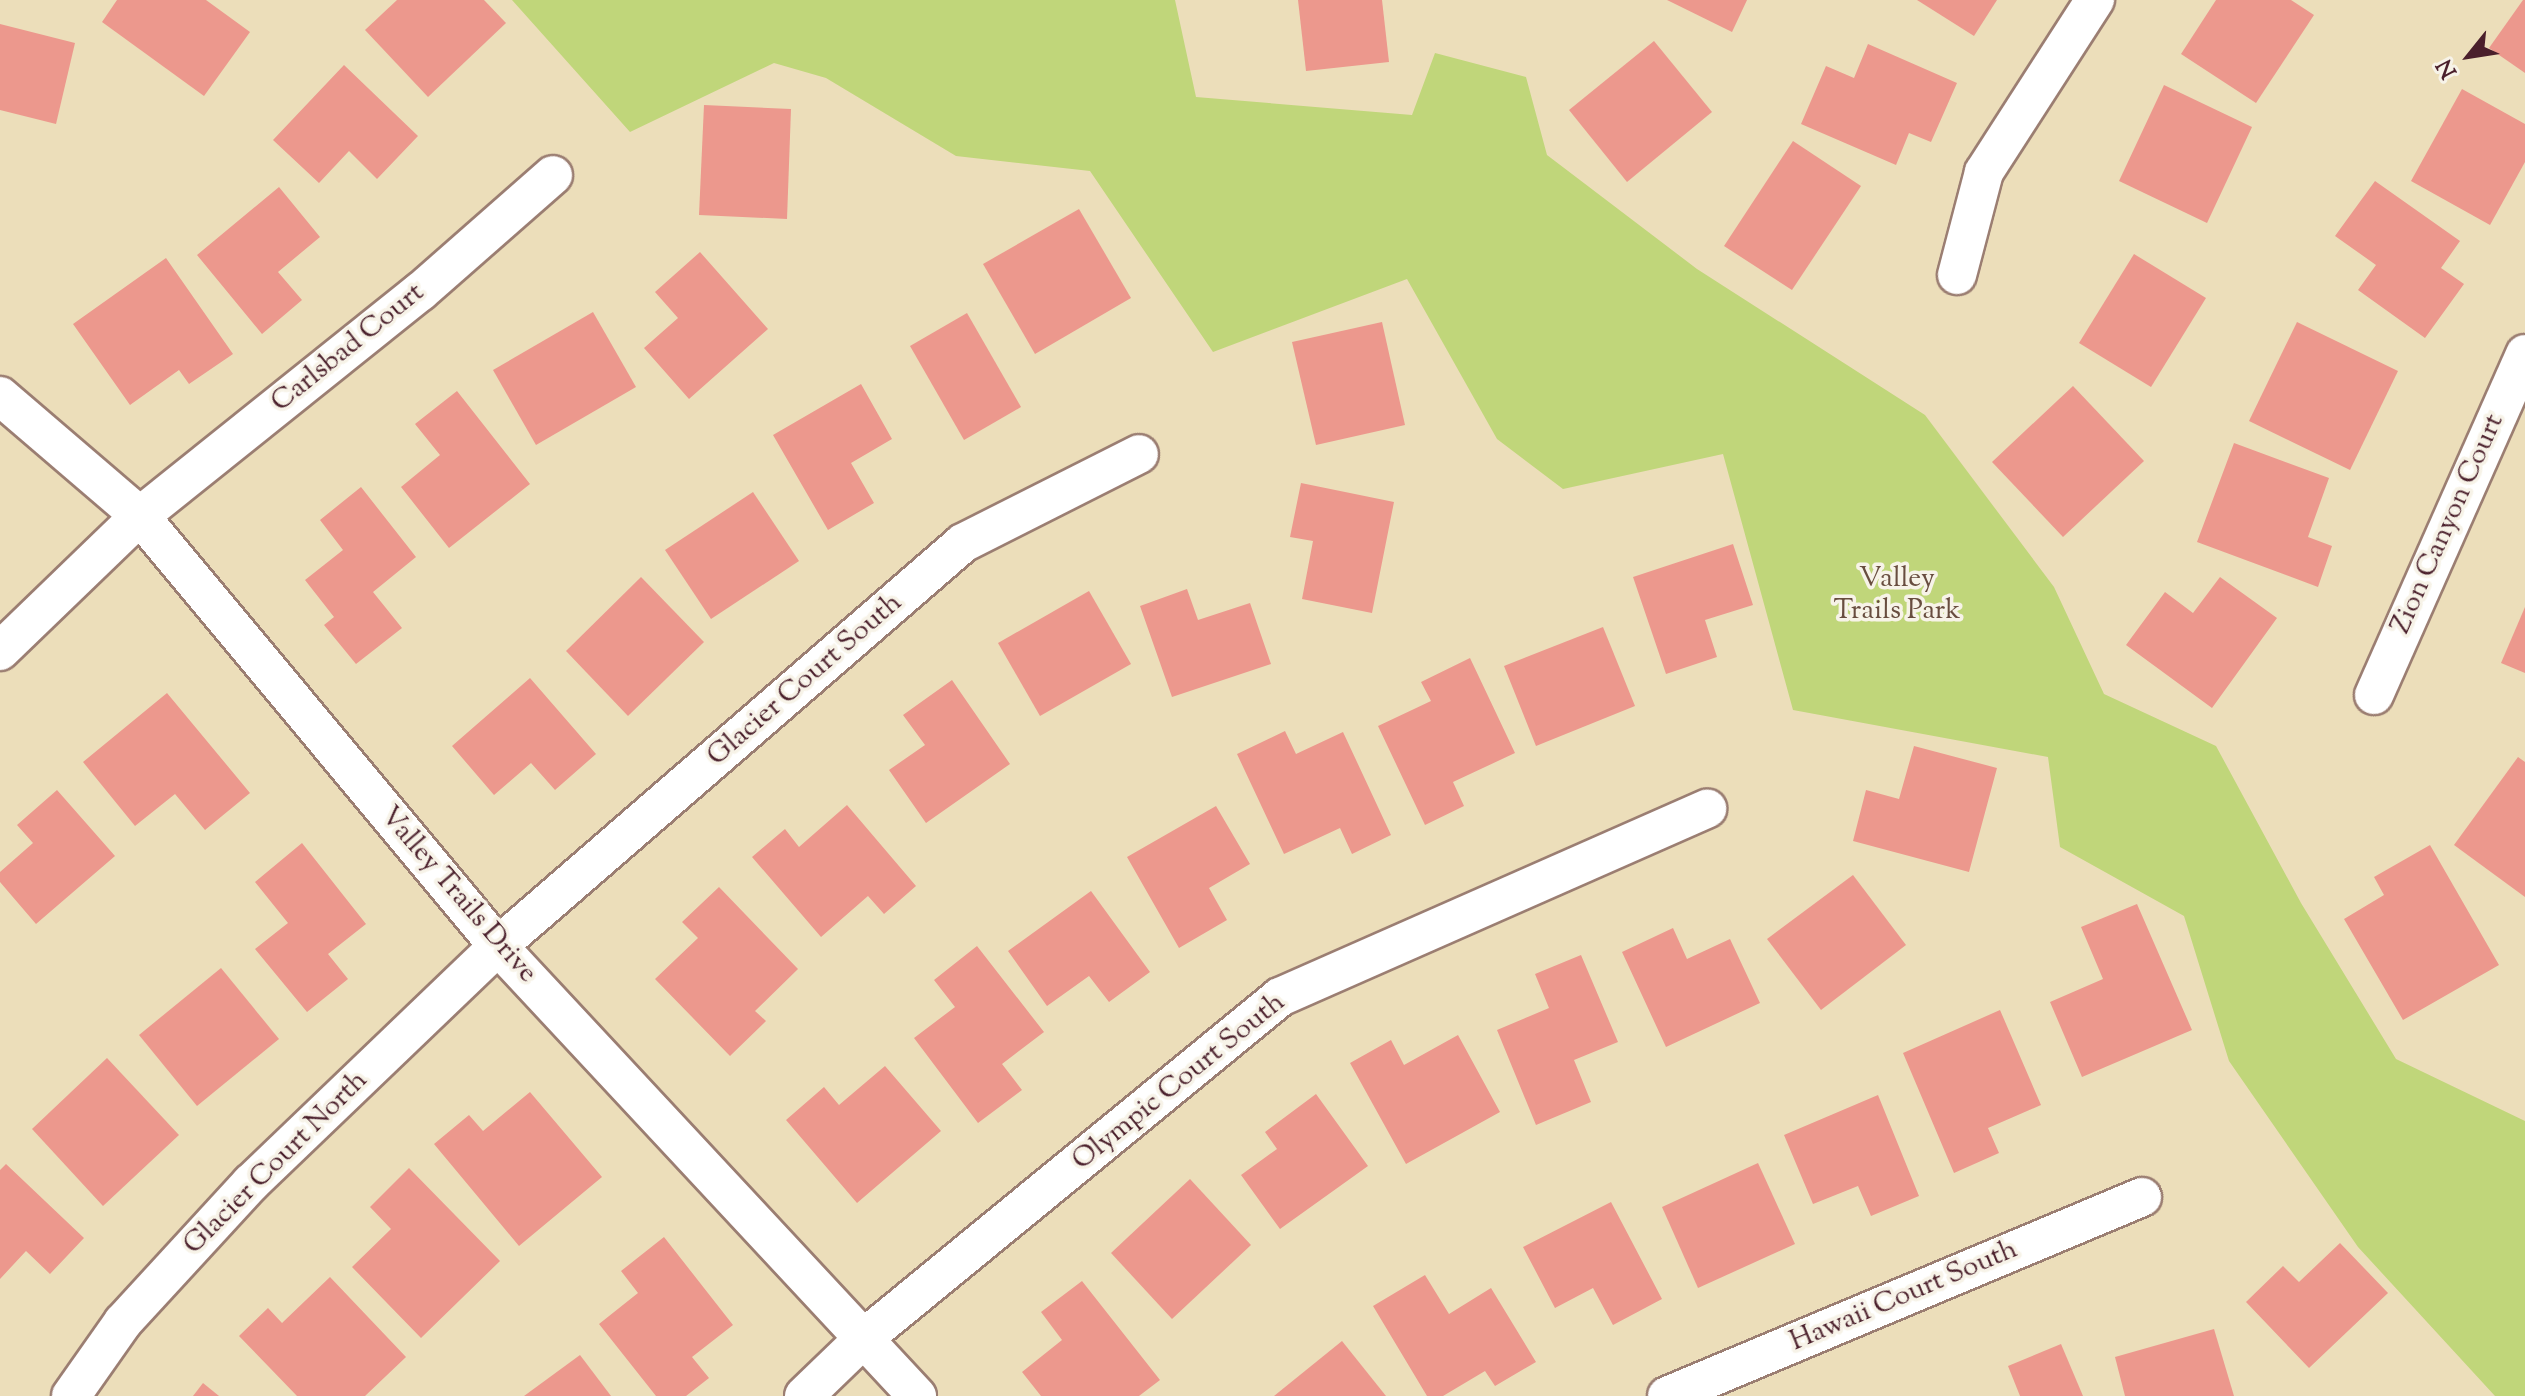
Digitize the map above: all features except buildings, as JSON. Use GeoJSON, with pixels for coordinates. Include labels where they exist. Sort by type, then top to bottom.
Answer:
{"type":"FeatureCollection","features":[{"type":"Feature","properties":{"kind":"street"},"geometry":{"type":"LineString","coordinates":[[1957,275],[1984,172],[2095,0]]}},
{"type":"Feature","properties":{"kind":"street","name":"Carlsbad Court"},"geometry":{"type":"LineString","coordinates":[[0,651],[140,516],[420,292],[553,175]]}},
{"type":"Feature","properties":{"kind":"street","name":"Zion Canyon Court"},"geometry":{"type":"LineString","coordinates":[[2374,695],[2525,354]]}},
{"type":"Feature","properties":{"kind":"street","name":"Valley Trails Drive"},"geometry":{"type":"LineString","coordinates":[[0,396],[140,516],[498,946],[917,1396]]}},
{"type":"Feature","properties":{"kind":"street","name":"Glacier Court South"},"geometry":{"type":"LineString","coordinates":[[498,946],[963,543],[1139,454]]}},
{"type":"Feature","properties":{"kind":"street","name":"Olympic Court South"},"geometry":{"type":"LineString","coordinates":[[804,1396],[864,1338],[1280,997],[1707,809]]}},
{"type":"Feature","properties":{"kind":"street","name":"Glacier Court North"},"geometry":{"type":"LineString","coordinates":[[71,1396],[123,1322],[251,1183],[498,946]]}},
{"type":"Feature","properties":{"kind":"street","name":"Hawaii Court South"},"geometry":{"type":"LineString","coordinates":[[1667,1396],[2142,1197]]}},
{"type":"Feature","properties":{"kind":"green space","name":"Valley Trails Park"},"geometry":{"type":"Polygon","coordinates":[[[512,0],[1175,0],[1196,97],[1412,115],[1435,53],[1526,77],[1547,155],[1697,269],[1925,415],[2054,587],[2104,694],[2216,746],[2301,903],[2396,1059],[2525,1121],[2525,1396],[2495,1396],[2358,1247],[2229,1061],[2184,916],[2060,847],[2048,757],[1793,710],[1723,454],[1563,489],[1497,439],[1407,279],[1213,352],[1090,171],[956,156],[826,78],[774,63],[630,132],[512,0]]]}}]}
